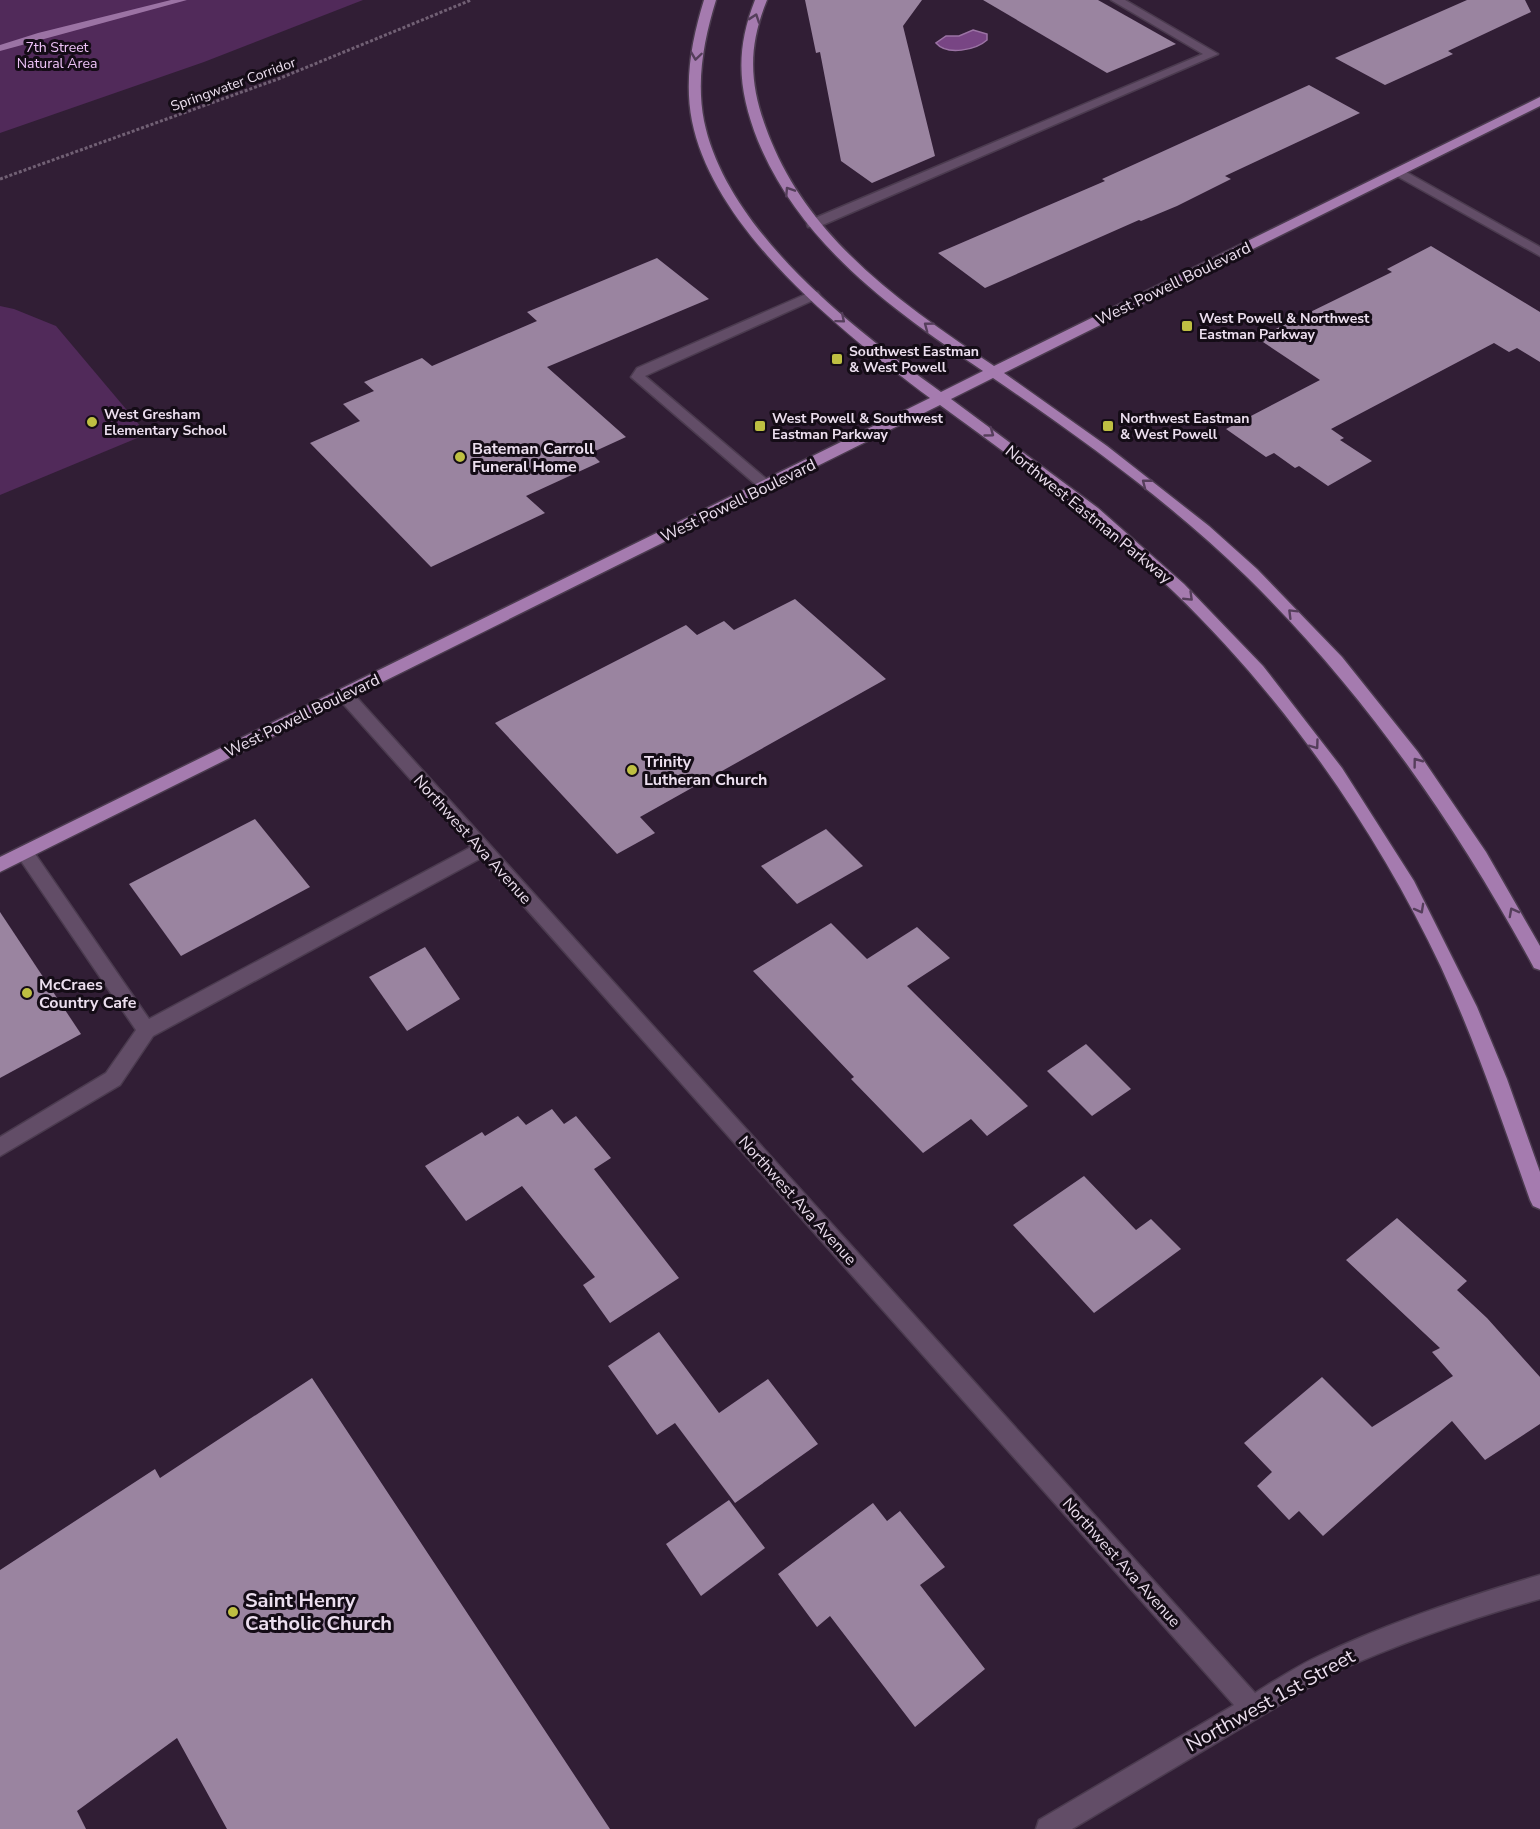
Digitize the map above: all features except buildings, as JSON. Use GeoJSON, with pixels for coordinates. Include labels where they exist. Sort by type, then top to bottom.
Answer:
{"type":"FeatureCollection","features":[{"type":"Feature","properties":{"kind":"main road","name":"Northwest Eastman Parkway"},"geometry":{"type":"LineString","coordinates":[[710,0],[700,29],[694,89],[708,155],[739,214],[813,295],[943,398],[1064,488],[1185,593],[1241,650],[1317,746],[1393,860],[1430,927],[1468,1007],[1501,1090],[1540,1200]]}},
{"type":"Feature","properties":{"kind":"main road"},"geometry":{"type":"LineString","coordinates":[[761,0],[750,33],[747,78],[750,102],[773,164],[789,192],[813,224],[852,265],[893,300],[1113,458],[1207,532],[1300,620],[1358,686],[1428,778],[1510,905],[1540,963]]}},
{"type":"Feature","properties":{"kind":"main road","name":"West Powell Boulevard"},"geometry":{"type":"LineString","coordinates":[[0,865],[1540,101]]}},
{"type":"Feature","properties":{"kind":"street"},"geometry":{"type":"LineString","coordinates":[[813,224],[1212,54],[1117,0]]}},
{"type":"Feature","properties":{"kind":"street"},"geometry":{"type":"LineString","coordinates":[[1399,172],[1540,252]]}},
{"type":"Feature","properties":{"kind":"street"},"geometry":{"type":"LineString","coordinates":[[766,486],[638,377],[642,371],[813,295]]}},
{"type":"Feature","properties":{"kind":"street","name":"Northwest Ava Avenue"},"geometry":{"type":"LineString","coordinates":[[344,694],[1252,1707]]}},
{"type":"Feature","properties":{"kind":"street"},"geometry":{"type":"LineString","coordinates":[[0,1147],[113,1079],[146,1030],[483,849]]}},
{"type":"Feature","properties":{"kind":"street"},"geometry":{"type":"LineString","coordinates":[[25,853],[146,1030]]}},
{"type":"Feature","properties":{"kind":"street","name":"Northwest 1st Street"},"geometry":{"type":"LineString","coordinates":[[1048,1829],[1325,1665],[1376,1642],[1540,1587]]}},
{"type":"Feature","properties":{"kind":"path","name":"Springwater Corridor"},"geometry":{"type":"LineString","coordinates":[[0,179],[344,54],[471,0]]}},
{"type":"Feature","properties":{"kind":"green space","name":"7th Street Natural Area"},"geometry":{"type":"Polygon","coordinates":[[[0,0],[363,0],[204,62],[0,133],[0,0]]]}},
{"type":"Feature","properties":{"kind":"green space"},"geometry":{"type":"Polygon","coordinates":[[[0,306],[14,309],[56,326],[147,434],[0,495],[0,306]]]}},
{"type":"Feature","properties":{"kind":"shaded area"},"geometry":{"type":"Polygon","coordinates":[[[973,30],[987,34],[987,40],[976,47],[962,50],[947,49],[936,43],[946,36],[959,36],[973,30]]]}},
{"type":"Feature","properties":{"kind":"waterway"},"geometry":{"type":"LineString","coordinates":[[0,48],[41,35],[182,0]]}},
{"type":"Feature","properties":{"kind":"place","name":"West Powell & Northwest Eastman Parkway"},"geometry":{"type":"Point","coordinates":[1187,326]}},
{"type":"Feature","properties":{"kind":"place","name":"Southwest Eastman & West Powell"},"geometry":{"type":"Point","coordinates":[837,359]}},
{"type":"Feature","properties":{"kind":"place","name":"West Gresham Elementary School"},"geometry":{"type":"Point","coordinates":[92,422]}},
{"type":"Feature","properties":{"kind":"place","name":"West Powell & Southwest Eastman Parkway"},"geometry":{"type":"Point","coordinates":[760,426]}},
{"type":"Feature","properties":{"kind":"place","name":"Northwest Eastman & West Powell"},"geometry":{"type":"Point","coordinates":[1108,426]}},
{"type":"Feature","properties":{"kind":"place","name":"Bateman Carroll Funeral Home"},"geometry":{"type":"Point","coordinates":[460,457]}},
{"type":"Feature","properties":{"kind":"place","name":"Trinity Lutheran Church"},"geometry":{"type":"Point","coordinates":[632,770]}},
{"type":"Feature","properties":{"kind":"place","name":"McCraes Country Cafe"},"geometry":{"type":"Point","coordinates":[27,993]}},
{"type":"Feature","properties":{"kind":"place","name":"Saint Henry Catholic Church"},"geometry":{"type":"Point","coordinates":[233,1612]}}]}
